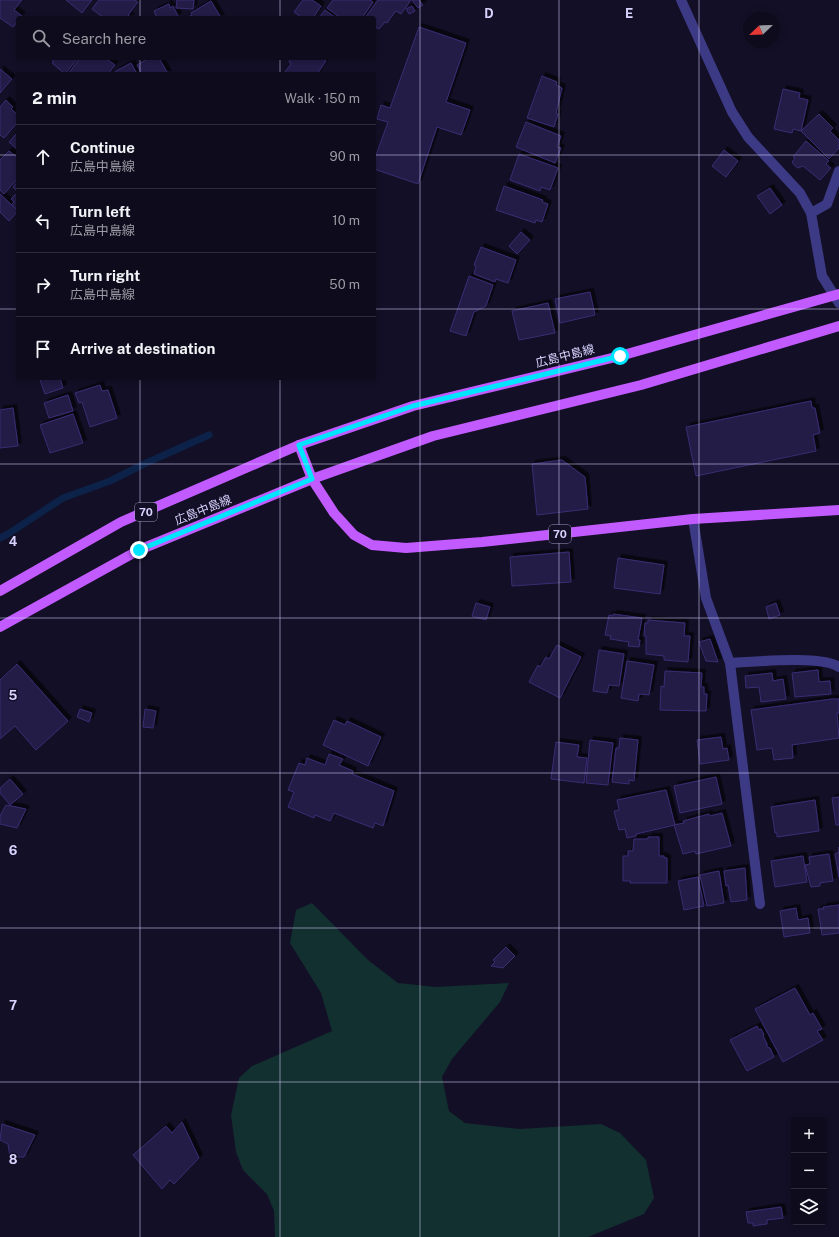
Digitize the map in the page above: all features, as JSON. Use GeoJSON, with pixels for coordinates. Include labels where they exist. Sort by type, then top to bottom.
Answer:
{"type":"FeatureCollection","features":[{"type":"Feature","properties":{"kind":"main road","name":"広島中島線"},"geometry":{"type":"LineString","coordinates":[[0,592],[122,522],[299,445],[413,406],[620,356],[837,298]]}},
{"type":"Feature","properties":{"kind":"main road","name":"広島中島線"},"geometry":{"type":"LineString","coordinates":[[0,627],[139,550],[312,479],[433,436],[641,384],[839,326]]}},
{"type":"Feature","properties":{"kind":"main road","name":"70"},"geometry":{"type":"LineString","coordinates":[[299,445],[312,479],[334,513],[354,535],[372,545],[406,548],[482,542],[692,519],[839,510]]}},
{"type":"Feature","properties":{"kind":"street"},"geometry":{"type":"LineString","coordinates":[[681,0],[732,112],[748,137],[800,193],[811,213],[822,276],[837,298]]}},
{"type":"Feature","properties":{"kind":"street"},"geometry":{"type":"LineString","coordinates":[[811,213],[827,204],[839,171]]}},
{"type":"Feature","properties":{"kind":"street"},"geometry":{"type":"LineString","coordinates":[[692,519],[706,598],[730,664],[760,904]]}},
{"type":"Feature","properties":{"kind":"street"},"geometry":{"type":"LineString","coordinates":[[730,664],[810,660],[833,663],[839,667]]}},
{"type":"Feature","properties":{"kind":"green space"},"geometry":{"type":"Polygon","coordinates":[[[312,903],[368,960],[398,983],[436,987],[509,983],[500,1002],[452,1059],[442,1077],[449,1111],[465,1123],[520,1129],[601,1124],[620,1133],[646,1160],[654,1198],[644,1214],[588,1237],[275,1237],[274,1211],[267,1194],[243,1170],[236,1152],[231,1115],[239,1078],[252,1066],[332,1031],[321,993],[290,943],[296,910],[312,903]]]}},
{"type":"Feature","properties":{"kind":"building"},"geometry":{"type":"Polygon","coordinates":[[[0,0],[22,0],[14,10],[22,16],[16,16],[16,23],[13,27],[0,18],[0,0]]]}},
{"type":"Feature","properties":{"kind":"building"},"geometry":{"type":"Polygon","coordinates":[[[66,0],[92,0],[82,13],[66,0]]]}},
{"type":"Feature","properties":{"kind":"building"},"geometry":{"type":"Polygon","coordinates":[[[99,0],[135,0],[138,2],[128,15],[129,16],[101,16],[92,9],[99,0]]]}},
{"type":"Feature","properties":{"kind":"building"},"geometry":{"type":"Polygon","coordinates":[[[177,0],[194,0],[193,9],[176,8],[177,0]]]}},
{"type":"Feature","properties":{"kind":"building"},"geometry":{"type":"Polygon","coordinates":[[[303,0],[312,0],[321,6],[314,16],[299,16],[294,12],[303,0]]]}},
{"type":"Feature","properties":{"kind":"building"},"geometry":{"type":"Polygon","coordinates":[[[333,0],[370,0],[373,2],[363,16],[338,16],[327,8],[333,0]]]}},
{"type":"Feature","properties":{"kind":"building"},"geometry":{"type":"Polygon","coordinates":[[[378,0],[411,0],[401,14],[396,11],[387,23],[385,22],[379,29],[376,27],[376,16],[366,16],[378,0]]]}},
{"type":"Feature","properties":{"kind":"building"},"geometry":{"type":"Polygon","coordinates":[[[412,0],[419,0],[423,5],[418,8],[412,0]]]}},
{"type":"Feature","properties":{"kind":"building"},"geometry":{"type":"Polygon","coordinates":[[[211,1],[220,16],[190,16],[192,15],[191,13],[211,1]]]}},
{"type":"Feature","properties":{"kind":"building"},"geometry":{"type":"Polygon","coordinates":[[[169,4],[170,8],[173,6],[178,16],[156,16],[154,11],[169,4]]]}},
{"type":"Feature","properties":{"kind":"building"},"geometry":{"type":"Polygon","coordinates":[[[412,6],[415,11],[409,14],[406,9],[412,6]]]}},
{"type":"Feature","properties":{"kind":"building"},"geometry":{"type":"Polygon","coordinates":[[[325,10],[333,16],[320,16],[325,10]]]}},
{"type":"Feature","properties":{"kind":"building"},"geometry":{"type":"Polygon","coordinates":[[[419,27],[466,43],[446,102],[470,110],[461,135],[437,127],[418,184],[376,170],[376,155],[388,122],[377,119],[381,105],[390,108],[419,27]]]}},
{"type":"Feature","properties":{"kind":"building"},"geometry":{"type":"Polygon","coordinates":[[[52,60],[76,60],[67,72],[63,72],[52,63],[54,62],[52,60]]]}},
{"type":"Feature","properties":{"kind":"building"},"geometry":{"type":"Polygon","coordinates":[[[78,60],[108,60],[115,65],[110,72],[70,72],[78,60]]]}},
{"type":"Feature","properties":{"kind":"building"},"geometry":{"type":"Polygon","coordinates":[[[146,60],[160,60],[167,72],[141,72],[137,65],[146,60]]]}},
{"type":"Feature","properties":{"kind":"building"},"geometry":{"type":"Polygon","coordinates":[[[290,60],[326,61],[318,72],[285,72],[291,64],[289,62],[290,60]]]}},
{"type":"Feature","properties":{"kind":"building"},"geometry":{"type":"Polygon","coordinates":[[[131,63],[136,72],[116,72],[131,63]]]}},
{"type":"Feature","properties":{"kind":"building"},"geometry":{"type":"Polygon","coordinates":[[[0,69],[12,79],[0,93],[0,69]]]}},
{"type":"Feature","properties":{"kind":"building"},"geometry":{"type":"Polygon","coordinates":[[[542,76],[557,82],[556,85],[562,88],[556,113],[558,114],[554,127],[527,118],[542,76]]]}},
{"type":"Feature","properties":{"kind":"building"},"geometry":{"type":"Polygon","coordinates":[[[783,89],[800,93],[799,98],[808,100],[801,131],[793,129],[792,133],[774,129],[783,89]]]}},
{"type":"Feature","properties":{"kind":"building"},"geometry":{"type":"Polygon","coordinates":[[[6,100],[13,107],[11,109],[16,113],[16,124],[4,138],[0,135],[0,107],[6,100]]]}},
{"type":"Feature","properties":{"kind":"building"},"geometry":{"type":"Polygon","coordinates":[[[819,114],[833,128],[830,131],[839,140],[839,148],[829,159],[801,131],[819,114]]]}},
{"type":"Feature","properties":{"kind":"building"},"geometry":{"type":"Polygon","coordinates":[[[526,122],[561,136],[557,147],[561,148],[555,163],[516,147],[526,122]]]}},
{"type":"Feature","properties":{"kind":"building"},"geometry":{"type":"Polygon","coordinates":[[[16,134],[16,148],[9,142],[16,134]]]}},
{"type":"Feature","properties":{"kind":"building"},"geometry":{"type":"Polygon","coordinates":[[[806,141],[829,161],[826,164],[831,168],[820,180],[803,166],[798,168],[792,162],[795,158],[793,157],[806,141]]]}},
{"type":"Feature","properties":{"kind":"building"},"geometry":{"type":"Polygon","coordinates":[[[724,150],[738,161],[726,177],[712,166],[724,150]]]}},
{"type":"Feature","properties":{"kind":"building"},"geometry":{"type":"Polygon","coordinates":[[[9,151],[16,156],[16,180],[4,194],[0,190],[0,160],[9,151]]]}},
{"type":"Feature","properties":{"kind":"building"},"geometry":{"type":"Polygon","coordinates":[[[519,154],[558,168],[550,190],[541,187],[540,191],[510,180],[519,154]]]}},
{"type":"Feature","properties":{"kind":"building"},"geometry":{"type":"Polygon","coordinates":[[[504,186],[543,200],[542,202],[548,204],[542,222],[536,220],[535,223],[496,210],[504,186]]]}},
{"type":"Feature","properties":{"kind":"building"},"geometry":{"type":"Polygon","coordinates":[[[770,188],[782,205],[770,214],[757,196],[770,188]]]}},
{"type":"Feature","properties":{"kind":"building"},"geometry":{"type":"Polygon","coordinates":[[[0,194],[16,209],[16,213],[9,221],[0,212],[0,194]]]}},
{"type":"Feature","properties":{"kind":"building"},"geometry":{"type":"Polygon","coordinates":[[[16,194],[16,209],[11,205],[14,202],[11,199],[16,194]]]}},
{"type":"Feature","properties":{"kind":"building"},"geometry":{"type":"Polygon","coordinates":[[[521,232],[530,240],[517,254],[509,246],[521,232]]]}},
{"type":"Feature","properties":{"kind":"building"},"geometry":{"type":"Polygon","coordinates":[[[481,247],[516,260],[508,283],[496,279],[495,282],[474,274],[476,266],[474,265],[481,247]]]}},
{"type":"Feature","properties":{"kind":"building"},"geometry":{"type":"Polygon","coordinates":[[[469,276],[493,285],[486,306],[474,312],[466,336],[450,331],[469,276]]]}},
{"type":"Feature","properties":{"kind":"building"},"geometry":{"type":"Polygon","coordinates":[[[590,292],[595,315],[560,323],[555,299],[590,292]]]}},
{"type":"Feature","properties":{"kind":"building"},"geometry":{"type":"Polygon","coordinates":[[[548,303],[555,333],[519,340],[512,311],[548,303]]]}},
{"type":"Feature","properties":{"kind":"building"},"geometry":{"type":"Polygon","coordinates":[[[40,380],[61,380],[63,388],[45,394],[40,380]]]}},
{"type":"Feature","properties":{"kind":"building"},"geometry":{"type":"Polygon","coordinates":[[[100,385],[102,391],[108,390],[117,418],[90,427],[82,402],[79,403],[75,393],[100,385]]]}},
{"type":"Feature","properties":{"kind":"building"},"geometry":{"type":"Polygon","coordinates":[[[68,395],[73,411],[49,418],[44,403],[68,395]]]}},
{"type":"Feature","properties":{"kind":"building"},"geometry":{"type":"Polygon","coordinates":[[[811,401],[812,408],[815,408],[820,433],[813,435],[816,451],[696,476],[686,427],[811,401]]]}},
{"type":"Feature","properties":{"kind":"building"},"geometry":{"type":"Polygon","coordinates":[[[13,408],[18,446],[0,448],[0,410],[13,408]]]}},
{"type":"Feature","properties":{"kind":"building"},"geometry":{"type":"Polygon","coordinates":[[[73,414],[83,443],[50,453],[40,425],[73,414]]]}},
{"type":"Feature","properties":{"kind":"building"},"geometry":{"type":"Polygon","coordinates":[[[562,460],[585,477],[588,509],[537,515],[532,464],[562,460]]]}},
{"type":"Feature","properties":{"kind":"building"},"geometry":{"type":"Polygon","coordinates":[[[569,552],[571,582],[512,586],[510,557],[569,552]]]}},
{"type":"Feature","properties":{"kind":"building"},"geometry":{"type":"Polygon","coordinates":[[[618,558],[664,565],[660,594],[614,588],[618,558]]]}},
{"type":"Feature","properties":{"kind":"building"},"geometry":{"type":"Polygon","coordinates":[[[476,603],[490,607],[486,620],[472,616],[476,603]]]}},
{"type":"Feature","properties":{"kind":"building"},"geometry":{"type":"Polygon","coordinates":[[[776,603],[780,615],[769,619],[766,607],[776,603]]]}},
{"type":"Feature","properties":{"kind":"building"},"geometry":{"type":"Polygon","coordinates":[[[613,614],[642,618],[638,640],[640,640],[639,647],[628,646],[629,642],[610,639],[611,636],[605,635],[609,615],[613,616],[613,614]]]}},
{"type":"Feature","properties":{"kind":"building"},"geometry":{"type":"Polygon","coordinates":[[[648,620],[685,623],[684,636],[690,636],[688,662],[664,660],[664,656],[646,654],[646,636],[644,636],[645,623],[648,623],[648,620]]]}},
{"type":"Feature","properties":{"kind":"building"},"geometry":{"type":"Polygon","coordinates":[[[710,639],[718,662],[706,661],[699,642],[710,639]]]}},
{"type":"Feature","properties":{"kind":"building"},"geometry":{"type":"Polygon","coordinates":[[[557,645],[581,657],[560,698],[529,682],[538,665],[540,667],[546,657],[549,659],[557,645]]]}},
{"type":"Feature","properties":{"kind":"building"},"geometry":{"type":"Polygon","coordinates":[[[599,650],[624,654],[619,686],[609,685],[607,693],[593,691],[599,650]]]}},
{"type":"Feature","properties":{"kind":"building"},"geometry":{"type":"Polygon","coordinates":[[[627,661],[654,665],[649,695],[639,694],[638,701],[621,698],[627,661]]]}},
{"type":"Feature","properties":{"kind":"building"},"geometry":{"type":"Polygon","coordinates":[[[17,664],[68,721],[36,750],[15,726],[0,739],[0,680],[17,664]]]}},
{"type":"Feature","properties":{"kind":"building"},"geometry":{"type":"Polygon","coordinates":[[[818,670],[819,682],[830,681],[831,694],[795,697],[792,673],[818,670]]]}},
{"type":"Feature","properties":{"kind":"building"},"geometry":{"type":"Polygon","coordinates":[[[665,671],[702,673],[701,687],[704,687],[704,694],[707,694],[706,711],[660,710],[661,686],[664,687],[665,671]]]}},
{"type":"Feature","properties":{"kind":"building"},"geometry":{"type":"Polygon","coordinates":[[[772,673],[773,681],[783,679],[786,699],[761,702],[759,687],[746,688],[745,676],[772,673]]]}},
{"type":"Feature","properties":{"kind":"building"},"geometry":{"type":"Polygon","coordinates":[[[839,699],[839,713],[837,713],[839,738],[792,745],[793,758],[774,760],[772,748],[757,750],[751,710],[839,699]]]}},
{"type":"Feature","properties":{"kind":"building"},"geometry":{"type":"Polygon","coordinates":[[[80,709],[92,713],[89,722],[77,717],[80,709]]]}},
{"type":"Feature","properties":{"kind":"building"},"geometry":{"type":"Polygon","coordinates":[[[145,709],[156,711],[153,728],[143,727],[145,709]]]}},
{"type":"Feature","properties":{"kind":"building"},"geometry":{"type":"Polygon","coordinates":[[[334,720],[345,725],[347,721],[381,737],[368,766],[323,745],[334,720]]]}},
{"type":"Feature","properties":{"kind":"building"},"geometry":{"type":"Polygon","coordinates":[[[721,737],[723,749],[727,748],[729,760],[700,764],[697,740],[721,737]]]}},
{"type":"Feature","properties":{"kind":"building"},"geometry":{"type":"Polygon","coordinates":[[[620,738],[638,740],[634,781],[629,780],[629,784],[612,782],[616,748],[619,748],[620,738]]]}},
{"type":"Feature","properties":{"kind":"building"},"geometry":{"type":"Polygon","coordinates":[[[590,740],[613,743],[608,785],[586,783],[590,740]]]}},
{"type":"Feature","properties":{"kind":"building"},"geometry":{"type":"Polygon","coordinates":[[[556,742],[579,745],[577,757],[587,758],[584,783],[551,779],[556,742]]]}},
{"type":"Feature","properties":{"kind":"building"},"geometry":{"type":"Polygon","coordinates":[[[329,754],[343,759],[339,765],[353,771],[352,774],[394,791],[383,826],[375,823],[373,828],[334,813],[330,821],[315,815],[314,818],[288,807],[294,792],[288,790],[299,763],[305,765],[307,758],[325,765],[329,754]]]}},
{"type":"Feature","properties":{"kind":"building"},"geometry":{"type":"Polygon","coordinates":[[[716,777],[722,804],[680,813],[674,786],[716,777]]]}},
{"type":"Feature","properties":{"kind":"building"},"geometry":{"type":"Polygon","coordinates":[[[10,779],[23,794],[10,805],[0,793],[0,788],[10,779]]]}},
{"type":"Feature","properties":{"kind":"building"},"geometry":{"type":"Polygon","coordinates":[[[666,790],[675,825],[636,834],[636,836],[627,838],[625,829],[619,830],[614,811],[619,810],[617,800],[666,790]]]}},
{"type":"Feature","properties":{"kind":"building"},"geometry":{"type":"Polygon","coordinates":[[[839,797],[839,825],[836,825],[832,798],[839,797]]]}},
{"type":"Feature","properties":{"kind":"building"},"geometry":{"type":"Polygon","coordinates":[[[815,800],[819,831],[777,837],[771,807],[815,800]]]}},
{"type":"Feature","properties":{"kind":"building"},"geometry":{"type":"Polygon","coordinates":[[[6,805],[26,809],[17,828],[0,824],[0,816],[6,805]]]}},
{"type":"Feature","properties":{"kind":"building"},"geometry":{"type":"Polygon","coordinates":[[[722,813],[731,846],[696,854],[695,851],[683,854],[674,825],[709,814],[710,816],[722,813]]]}},
{"type":"Feature","properties":{"kind":"building"},"geometry":{"type":"Polygon","coordinates":[[[648,837],[659,837],[659,856],[664,856],[664,858],[667,858],[667,883],[630,883],[631,881],[623,881],[623,856],[628,856],[628,851],[633,851],[634,839],[648,839],[648,837]]]}},
{"type":"Feature","properties":{"kind":"building"},"geometry":{"type":"Polygon","coordinates":[[[839,852],[839,877],[835,854],[839,852]]]}},
{"type":"Feature","properties":{"kind":"building"},"geometry":{"type":"Polygon","coordinates":[[[829,854],[833,881],[820,883],[820,886],[811,887],[805,865],[810,864],[809,857],[829,854]]]}},
{"type":"Feature","properties":{"kind":"building"},"geometry":{"type":"Polygon","coordinates":[[[803,856],[807,882],[775,887],[771,861],[803,856]]]}},
{"type":"Feature","properties":{"kind":"building"},"geometry":{"type":"Polygon","coordinates":[[[745,868],[747,900],[731,902],[728,885],[726,886],[724,871],[745,868]]]}},
{"type":"Feature","properties":{"kind":"building"},"geometry":{"type":"Polygon","coordinates":[[[719,871],[724,903],[707,906],[700,875],[719,871]]]}},
{"type":"Feature","properties":{"kind":"building"},"geometry":{"type":"Polygon","coordinates":[[[698,877],[704,906],[684,910],[678,881],[698,877]]]}},
{"type":"Feature","properties":{"kind":"building"},"geometry":{"type":"Polygon","coordinates":[[[839,905],[839,933],[822,935],[818,909],[839,905]]]}},
{"type":"Feature","properties":{"kind":"building"},"geometry":{"type":"Polygon","coordinates":[[[796,908],[798,920],[808,918],[810,933],[784,937],[780,911],[796,908]]]}},
{"type":"Feature","properties":{"kind":"building"},"geometry":{"type":"Polygon","coordinates":[[[506,947],[515,956],[503,968],[491,966],[495,962],[493,960],[506,947]]]}},
{"type":"Feature","properties":{"kind":"building"},"geometry":{"type":"Polygon","coordinates":[[[795,988],[810,1015],[813,1013],[822,1029],[817,1031],[823,1040],[783,1062],[755,1009],[795,988]]]}},
{"type":"Feature","properties":{"kind":"building"},"geometry":{"type":"Polygon","coordinates":[[[757,1026],[759,1030],[761,1029],[767,1047],[770,1048],[774,1057],[747,1071],[730,1040],[757,1026]]]}},
{"type":"Feature","properties":{"kind":"building"},"geometry":{"type":"Polygon","coordinates":[[[182,1122],[199,1158],[174,1184],[170,1180],[162,1189],[133,1155],[166,1126],[172,1133],[182,1122]]]}},
{"type":"Feature","properties":{"kind":"building"},"geometry":{"type":"Polygon","coordinates":[[[2,1124],[35,1135],[24,1157],[10,1157],[8,1144],[0,1140],[2,1124]]]}},
{"type":"Feature","properties":{"kind":"building"},"geometry":{"type":"Polygon","coordinates":[[[781,1207],[783,1218],[767,1220],[767,1224],[753,1226],[753,1223],[748,1223],[746,1212],[781,1207]]]}},
{"type":"Feature","properties":{"kind":"waterway"},"geometry":{"type":"LineString","coordinates":[[0,538],[63,498],[110,481],[209,435]]}},
{"type":"Feature","properties":{"kind":"route"},"geometry":{"type":"LineString","coordinates":[[139,550],[312,479],[299,445],[413,406],[620,356]]}}]}
